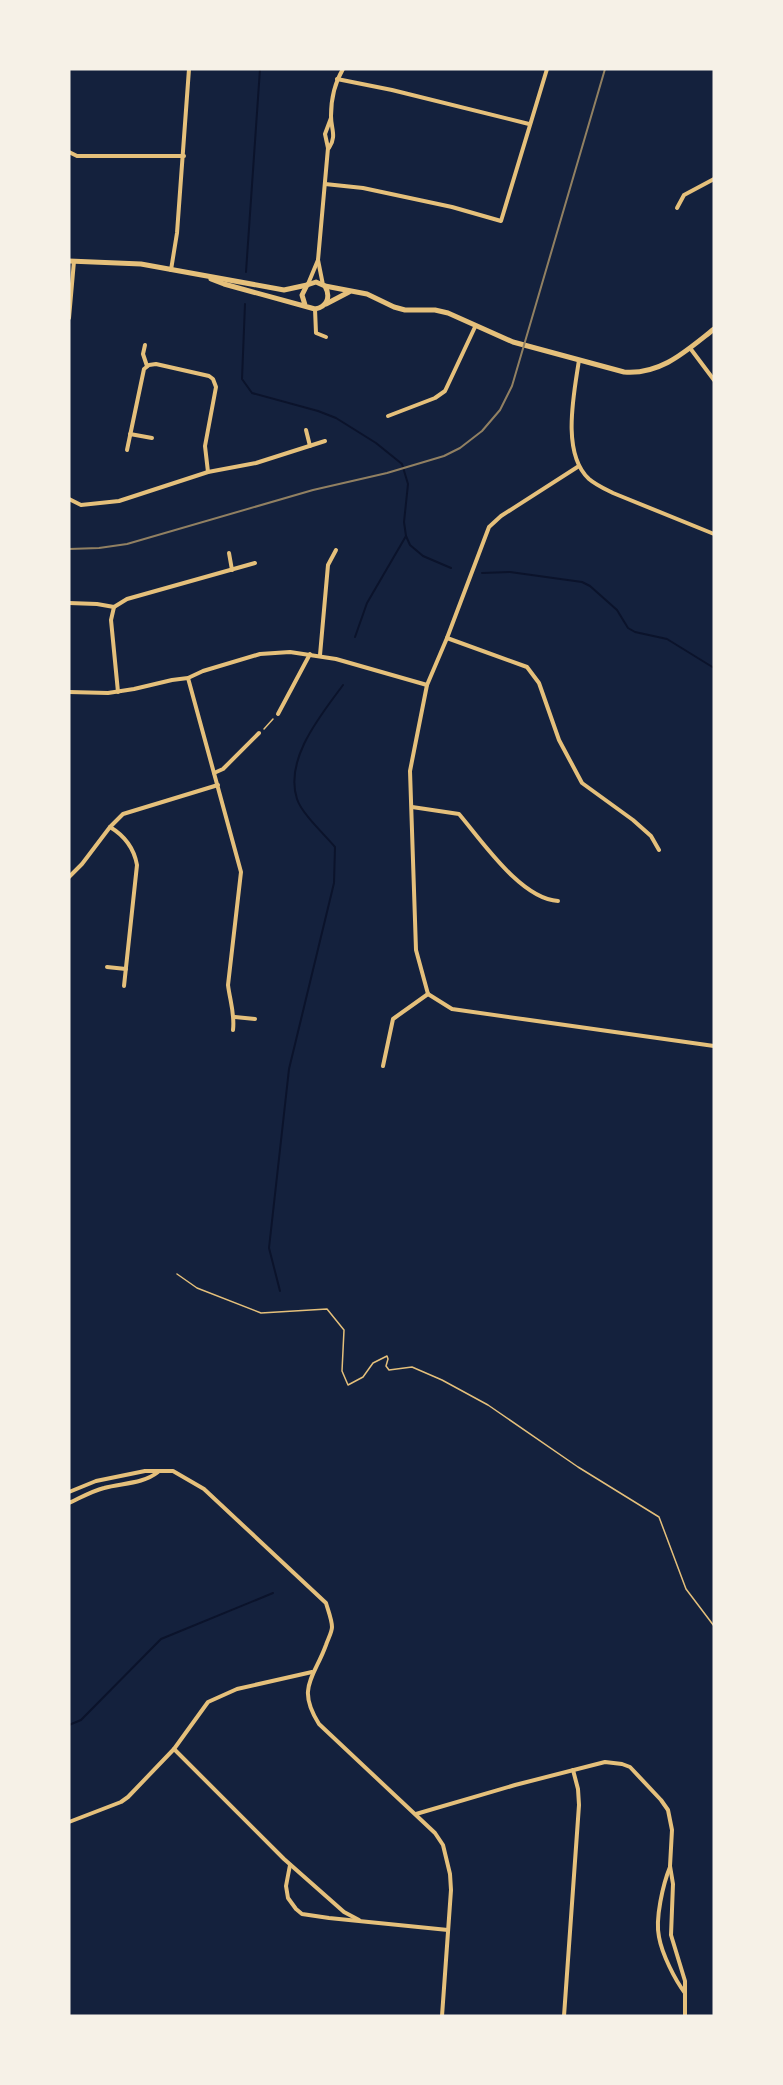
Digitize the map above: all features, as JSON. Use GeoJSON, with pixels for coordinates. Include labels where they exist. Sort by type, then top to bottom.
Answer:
{"type":"FeatureCollection","features":[{"type":"Feature","properties":{"kind":"street"},"geometry":{"type":"LineString","coordinates":[[171,270],[184,156],[189,69]]}},
{"type":"Feature","properties":{"kind":"street"},"geometry":{"type":"LineString","coordinates":[[328,148],[334,136],[331,118],[333,92],[343,69]]}},
{"type":"Feature","properties":{"kind":"street"},"geometry":{"type":"LineString","coordinates":[[325,184],[363,188],[501,221],[547,69]]}},
{"type":"Feature","properties":{"kind":"street"},"geometry":{"type":"LineString","coordinates":[[337,80],[392,90],[529,124]]}},
{"type":"Feature","properties":{"kind":"street"},"geometry":{"type":"LineString","coordinates":[[305,305],[302,295],[318,260],[328,148],[325,134],[331,118]]}},
{"type":"Feature","properties":{"kind":"street"},"geometry":{"type":"LineString","coordinates":[[69,152],[77,156],[184,156]]}},
{"type":"Feature","properties":{"kind":"street"},"geometry":{"type":"LineString","coordinates":[[677,208],[680,199],[688,191],[714,179]]}},
{"type":"Feature","properties":{"kind":"street"},"geometry":{"type":"LineString","coordinates":[[318,260],[328,298],[324,306]]}},
{"type":"Feature","properties":{"kind":"street"},"geometry":{"type":"LineString","coordinates":[[69,318],[72,261],[123,262],[284,290],[316,282],[324,286],[367,294],[405,310],[435,310],[448,313],[513,342],[624,372],[639,373],[660,368],[714,329]]}},
{"type":"Feature","properties":{"kind":"street"},"geometry":{"type":"LineString","coordinates":[[207,277],[224,285],[315,309],[351,291]]}},
{"type":"Feature","properties":{"kind":"street"},"geometry":{"type":"LineString","coordinates":[[315,309],[316,333],[326,337]]}},
{"type":"Feature","properties":{"kind":"street"},"geometry":{"type":"LineString","coordinates":[[388,416],[435,398],[445,391],[475,327]]}},
{"type":"Feature","properties":{"kind":"street"},"geometry":{"type":"LineString","coordinates":[[145,345],[143,354],[147,366]]}},
{"type":"Feature","properties":{"kind":"street"},"geometry":{"type":"LineString","coordinates":[[690,348],[714,380]]}},
{"type":"Feature","properties":{"kind":"street"},"geometry":{"type":"LineString","coordinates":[[579,360],[571,435],[573,451],[579,466],[597,485],[714,534]]}},
{"type":"Feature","properties":{"kind":"street"},"geometry":{"type":"LineString","coordinates":[[127,450],[142,374],[147,366],[156,364],[209,376],[216,383],[204,446],[208,472]]}},
{"type":"Feature","properties":{"kind":"street"},"geometry":{"type":"LineString","coordinates":[[306,430],[310,446]]}},
{"type":"Feature","properties":{"kind":"street"},"geometry":{"type":"LineString","coordinates":[[130,434],[152,438]]}},
{"type":"Feature","properties":{"kind":"street"},"geometry":{"type":"LineString","coordinates":[[69,499],[81,505],[119,501],[208,472],[256,463],[325,441]]}},
{"type":"Feature","properties":{"kind":"street"},"geometry":{"type":"LineString","coordinates":[[579,466],[501,516],[489,527],[427,685],[410,771],[416,950],[428,994],[452,1009],[714,1046]]}},
{"type":"Feature","properties":{"kind":"street"},"geometry":{"type":"LineString","coordinates":[[320,656],[328,565],[336,550]]}},
{"type":"Feature","properties":{"kind":"street"},"geometry":{"type":"LineString","coordinates":[[229,554],[232,570]]}},
{"type":"Feature","properties":{"kind":"street"},"geometry":{"type":"LineString","coordinates":[[69,603],[114,607],[127,599],[255,563]]}},
{"type":"Feature","properties":{"kind":"street"},"geometry":{"type":"LineString","coordinates":[[114,607],[111,620],[118,692]]}},
{"type":"Feature","properties":{"kind":"street"},"geometry":{"type":"LineString","coordinates":[[447,638],[527,667],[539,683],[560,740],[582,783],[633,820],[651,836],[658,850]]}},
{"type":"Feature","properties":{"kind":"street"},"geometry":{"type":"LineString","coordinates":[[69,692],[118,692],[188,678],[203,671],[260,654],[290,652],[320,656],[427,685]]}},
{"type":"Feature","properties":{"kind":"street"},"geometry":{"type":"LineString","coordinates":[[278,714],[309,654]]}},
{"type":"Feature","properties":{"kind":"street"},"geometry":{"type":"LineString","coordinates":[[188,678],[241,872],[228,986],[235,1017],[233,1030]]}},
{"type":"Feature","properties":{"kind":"street"},"geometry":{"type":"LineString","coordinates":[[214,773],[223,769],[259,733]]}},
{"type":"Feature","properties":{"kind":"street"},"geometry":{"type":"LineString","coordinates":[[69,877],[123,814],[218,784]]}},
{"type":"Feature","properties":{"kind":"street"},"geometry":{"type":"LineString","coordinates":[[412,807],[459,813],[514,877],[532,893],[558,901]]}},
{"type":"Feature","properties":{"kind":"street"},"geometry":{"type":"LineString","coordinates":[[110,827],[129,843],[135,854],[137,866],[124,987]]}},
{"type":"Feature","properties":{"kind":"street"},"geometry":{"type":"LineString","coordinates":[[107,967],[126,969]]}},
{"type":"Feature","properties":{"kind":"street"},"geometry":{"type":"LineString","coordinates":[[384,1066],[393,1019],[428,994]]}},
{"type":"Feature","properties":{"kind":"street"},"geometry":{"type":"LineString","coordinates":[[235,1017],[255,1019]]}},
{"type":"Feature","properties":{"kind":"street"},"geometry":{"type":"LineString","coordinates":[[69,1492],[96,1481],[145,1471],[173,1471],[204,1489],[327,1604],[332,1628],[322,1656],[312,1672],[307,1696],[311,1711],[319,1724],[435,1833],[447,1858],[451,1890],[442,2016]]}},
{"type":"Feature","properties":{"kind":"street"},"geometry":{"type":"LineString","coordinates":[[69,1503],[102,1488],[152,1477],[160,1471]]}},
{"type":"Feature","properties":{"kind":"street"},"geometry":{"type":"LineString","coordinates":[[69,1822],[121,1802],[174,1749],[208,1702],[237,1689],[312,1672]]}},
{"type":"Feature","properties":{"kind":"street"},"geometry":{"type":"LineString","coordinates":[[174,1749],[291,1865],[344,1912],[359,1920]]}},
{"type":"Feature","properties":{"kind":"street"},"geometry":{"type":"LineString","coordinates":[[415,1814],[605,1762],[630,1767],[662,1800],[668,1810],[672,1830],[670,1866],[673,1884],[672,1935],[686,1981],[685,2016]]}},
{"type":"Feature","properties":{"kind":"street"},"geometry":{"type":"LineString","coordinates":[[564,2016],[579,1805],[573,1770]]}},
{"type":"Feature","properties":{"kind":"street"},"geometry":{"type":"LineString","coordinates":[[291,1865],[286,1888],[288,1898],[296,1909],[308,1915],[448,1930]]}},
{"type":"Feature","properties":{"kind":"street"},"geometry":{"type":"LineString","coordinates":[[670,1866],[664,1881],[659,1938],[678,1984],[685,1993]]}},
{"type":"Feature","properties":{"kind":"path"},"geometry":{"type":"LineString","coordinates":[[259,733],[278,714]]}},
{"type":"Feature","properties":{"kind":"path"},"geometry":{"type":"LineString","coordinates":[[177,1274],[197,1288],[261,1313],[327,1309],[344,1330],[342,1371],[348,1385],[363,1377],[374,1363],[387,1356],[386,1366],[389,1370],[412,1367],[442,1380],[488,1405],[578,1467],[659,1516],[686,1589],[714,1626]]}},
{"type":"Feature","properties":{"kind":"waterway"},"geometry":{"type":"LineString","coordinates":[[246,272],[260,69]]}},
{"type":"Feature","properties":{"kind":"waterway"},"geometry":{"type":"LineString","coordinates":[[245,304],[242,379],[252,393],[336,418],[376,443],[402,464],[408,484],[404,522],[410,545],[423,556],[451,568]]}},
{"type":"Feature","properties":{"kind":"waterway"},"geometry":{"type":"LineString","coordinates":[[355,637],[367,603],[406,536]]}},
{"type":"Feature","properties":{"kind":"waterway"},"geometry":{"type":"LineString","coordinates":[[482,573],[510,572],[582,582],[590,586],[617,610],[628,628],[635,632],[667,639],[714,668]]}},
{"type":"Feature","properties":{"kind":"waterway"},"geometry":{"type":"LineString","coordinates":[[280,1291],[269,1248],[289,1069],[334,883],[335,847],[300,805],[294,784],[300,753],[307,738],[343,685]]}},
{"type":"Feature","properties":{"kind":"waterway"},"geometry":{"type":"LineString","coordinates":[[69,1725],[81,1720],[161,1639],[273,1593]]}},
{"type":"Feature","properties":{"kind":"railway"},"geometry":{"type":"LineString","coordinates":[[69,549],[127,544],[313,490],[387,473],[444,456],[460,448],[482,431],[500,410],[512,386],[605,69]]}}]}
